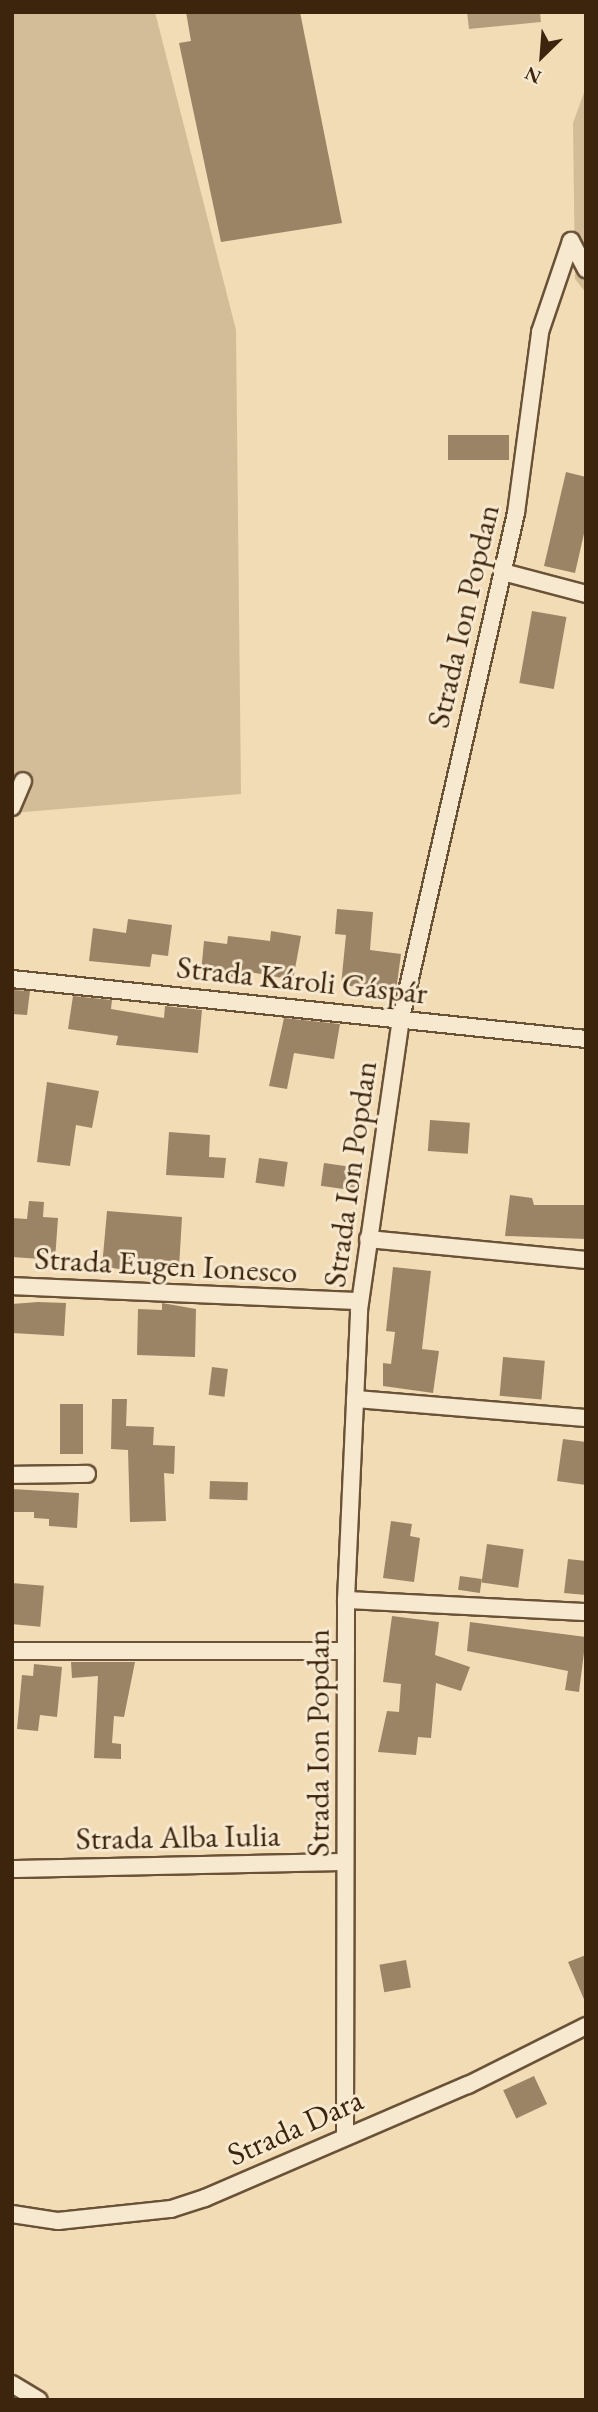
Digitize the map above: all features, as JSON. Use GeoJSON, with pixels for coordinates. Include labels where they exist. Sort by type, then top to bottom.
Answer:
{"type":"FeatureCollection","features":[{"type":"Feature","properties":{"kind":"street","name":"Strada Ion Popdan"},"geometry":{"type":"LineString","coordinates":[[345,2134],[346,1601],[360,1301],[368,1239],[401,1018],[516,513],[540,332],[571,241],[586,269]]}},
{"type":"Feature","properties":{"kind":"street"},"geometry":{"type":"LineString","coordinates":[[503,572],[586,594]]}},
{"type":"Feature","properties":{"kind":"street"},"geometry":{"type":"LineString","coordinates":[[12,807],[23,781]]}},
{"type":"Feature","properties":{"kind":"street","name":"Strada Károli Gáspár"},"geometry":{"type":"LineString","coordinates":[[12,979],[586,1039]]}},
{"type":"Feature","properties":{"kind":"street"},"geometry":{"type":"LineString","coordinates":[[368,1239],[586,1260]]}},
{"type":"Feature","properties":{"kind":"street","name":"Strada Eugen Ionesco"},"geometry":{"type":"LineString","coordinates":[[12,1286],[360,1301]]}},
{"type":"Feature","properties":{"kind":"street"},"geometry":{"type":"LineString","coordinates":[[355,1399],[586,1418]]}},
{"type":"Feature","properties":{"kind":"street"},"geometry":{"type":"LineString","coordinates":[[12,1475],[87,1474]]}},
{"type":"Feature","properties":{"kind":"street"},"geometry":{"type":"LineString","coordinates":[[346,1601],[586,1612]]}},
{"type":"Feature","properties":{"kind":"street"},"geometry":{"type":"LineString","coordinates":[[12,1651],[346,1651]]}},
{"type":"Feature","properties":{"kind":"street","name":"Strada Alba Iulia"},"geometry":{"type":"LineString","coordinates":[[12,1868],[345,1862]]}},
{"type":"Feature","properties":{"kind":"street","name":"Strada Dara"},"geometry":{"type":"LineString","coordinates":[[12,2214],[58,2221],[172,2209],[345,2134],[468,2085],[586,2026]]}},
{"type":"Feature","properties":{"kind":"street"},"geometry":{"type":"LineString","coordinates":[[12,2384],[39,2400]]}},
{"type":"Feature","properties":{"kind":"shaded area"},"geometry":{"type":"Polygon","coordinates":[[[12,12],[155,12],[236,330],[241,794],[12,813],[12,12]]]}},
{"type":"Feature","properties":{"kind":"shaded area"},"geometry":{"type":"Polygon","coordinates":[[[467,12],[540,12],[541,22],[469,29],[467,12]]]}},
{"type":"Feature","properties":{"kind":"shaded area"},"geometry":{"type":"Polygon","coordinates":[[[586,87],[586,293],[575,279],[573,123],[586,87]]]}},
{"type":"Feature","properties":{"kind":"building"},"geometry":{"type":"Polygon","coordinates":[[[186,12],[300,12],[342,223],[221,242],[179,43],[191,41],[186,12]]]}},
{"type":"Feature","properties":{"kind":"building"},"geometry":{"type":"Polygon","coordinates":[[[448,435],[509,435],[509,460],[448,460],[448,435]]]}},
{"type":"Feature","properties":{"kind":"building"},"geometry":{"type":"Polygon","coordinates":[[[566,472],[586,477],[586,525],[575,573],[544,566],[566,472]]]}},
{"type":"Feature","properties":{"kind":"building"},"geometry":{"type":"Polygon","coordinates":[[[532,611],[566,617],[554,689],[519,683],[532,611]]]}},
{"type":"Feature","properties":{"kind":"building"},"geometry":{"type":"Polygon","coordinates":[[[337,909],[373,912],[370,950],[401,954],[396,991],[341,985],[346,935],[335,934],[337,909]]]}},
{"type":"Feature","properties":{"kind":"building"},"geometry":{"type":"Polygon","coordinates":[[[128,919],[172,925],[168,956],[152,954],[150,967],[89,961],[93,928],[126,933],[128,919]]]}},
{"type":"Feature","properties":{"kind":"building"},"geometry":{"type":"Polygon","coordinates":[[[271,931],[301,936],[293,980],[244,971],[244,978],[201,973],[204,941],[227,944],[228,936],[270,941],[271,931]]]}},
{"type":"Feature","properties":{"kind":"building"},"geometry":{"type":"Polygon","coordinates":[[[12,990],[30,991],[27,1015],[12,1014],[12,990]]]}},
{"type":"Feature","properties":{"kind":"building"},"geometry":{"type":"Polygon","coordinates":[[[73,996],[112,1000],[111,1009],[164,1018],[165,1006],[202,1010],[198,1053],[116,1045],[118,1036],[68,1029],[73,996]]]}},
{"type":"Feature","properties":{"kind":"building"},"geometry":{"type":"Polygon","coordinates":[[[284,1018],[340,1024],[334,1059],[294,1053],[287,1089],[269,1086],[284,1018]]]}},
{"type":"Feature","properties":{"kind":"building"},"geometry":{"type":"Polygon","coordinates":[[[47,1082],[99,1091],[92,1128],[76,1125],[70,1166],[37,1162],[47,1082]]]}},
{"type":"Feature","properties":{"kind":"building"},"geometry":{"type":"Polygon","coordinates":[[[430,1120],[470,1123],[468,1154],[428,1151],[430,1120]]]}},
{"type":"Feature","properties":{"kind":"building"},"geometry":{"type":"Polygon","coordinates":[[[169,1132],[210,1135],[209,1157],[226,1158],[224,1178],[166,1175],[169,1132]]]}},
{"type":"Feature","properties":{"kind":"building"},"geometry":{"type":"Polygon","coordinates":[[[259,1158],[288,1162],[284,1187],[256,1183],[259,1158]]]}},
{"type":"Feature","properties":{"kind":"building"},"geometry":{"type":"Polygon","coordinates":[[[324,1163],[361,1168],[357,1191],[321,1186],[324,1163]]]}},
{"type":"Feature","properties":{"kind":"building"},"geometry":{"type":"Polygon","coordinates":[[[510,1195],[532,1198],[534,1205],[586,1205],[586,1239],[505,1236],[510,1195]]]}},
{"type":"Feature","properties":{"kind":"building"},"geometry":{"type":"Polygon","coordinates":[[[29,1201],[44,1202],[43,1217],[58,1218],[55,1260],[12,1257],[12,1218],[27,1219],[29,1201]]]}},
{"type":"Feature","properties":{"kind":"building"},"geometry":{"type":"Polygon","coordinates":[[[107,1211],[182,1217],[179,1268],[121,1260],[120,1269],[102,1267],[107,1211]]]}},
{"type":"Feature","properties":{"kind":"building"},"geometry":{"type":"Polygon","coordinates":[[[393,1267],[431,1271],[422,1349],[439,1351],[433,1393],[383,1386],[383,1363],[391,1364],[395,1332],[386,1331],[393,1267]]]}},
{"type":"Feature","properties":{"kind":"building"},"geometry":{"type":"Polygon","coordinates":[[[66,1303],[64,1336],[12,1333],[12,1304],[66,1303]]]}},
{"type":"Feature","properties":{"kind":"building"},"geometry":{"type":"Polygon","coordinates":[[[162,1303],[196,1309],[195,1357],[137,1355],[138,1309],[162,1310],[162,1303]]]}},
{"type":"Feature","properties":{"kind":"building"},"geometry":{"type":"Polygon","coordinates":[[[503,1357],[545,1361],[541,1400],[500,1396],[503,1357]]]}},
{"type":"Feature","properties":{"kind":"building"},"geometry":{"type":"Polygon","coordinates":[[[212,1367],[228,1369],[224,1397],[209,1395],[212,1367]]]}},
{"type":"Feature","properties":{"kind":"building"},"geometry":{"type":"Polygon","coordinates":[[[112,1399],[127,1399],[126,1426],[154,1427],[153,1445],[175,1446],[174,1474],[164,1473],[166,1521],[130,1522],[128,1450],[111,1449],[112,1399]]]}},
{"type":"Feature","properties":{"kind":"building"},"geometry":{"type":"Polygon","coordinates":[[[60,1404],[83,1404],[83,1454],[60,1454],[60,1404]]]}},
{"type":"Feature","properties":{"kind":"building"},"geometry":{"type":"Polygon","coordinates":[[[563,1439],[586,1442],[586,1485],[557,1481],[563,1439]]]}},
{"type":"Feature","properties":{"kind":"building"},"geometry":{"type":"Polygon","coordinates":[[[210,1481],[248,1482],[247,1500],[209,1499],[210,1481]]]}},
{"type":"Feature","properties":{"kind":"building"},"geometry":{"type":"Polygon","coordinates":[[[12,1489],[79,1493],[77,1528],[49,1526],[49,1519],[34,1518],[34,1512],[12,1512],[12,1489]]]}},
{"type":"Feature","properties":{"kind":"building"},"geometry":{"type":"Polygon","coordinates":[[[391,1521],[412,1524],[410,1536],[420,1538],[414,1582],[383,1578],[391,1521]]]}},
{"type":"Feature","properties":{"kind":"building"},"geometry":{"type":"Polygon","coordinates":[[[487,1544],[524,1549],[518,1588],[482,1583],[487,1544]]]}},
{"type":"Feature","properties":{"kind":"building"},"geometry":{"type":"Polygon","coordinates":[[[568,1559],[586,1561],[586,1595],[564,1593],[568,1559]]]}},
{"type":"Feature","properties":{"kind":"building"},"geometry":{"type":"Polygon","coordinates":[[[460,1576],[482,1579],[480,1593],[458,1590],[460,1576]]]}},
{"type":"Feature","properties":{"kind":"building"},"geometry":{"type":"Polygon","coordinates":[[[12,1583],[44,1586],[40,1627],[12,1624],[12,1583]]]}},
{"type":"Feature","properties":{"kind":"building"},"geometry":{"type":"Polygon","coordinates":[[[392,1616],[439,1622],[435,1655],[470,1667],[461,1691],[436,1683],[431,1738],[418,1737],[416,1755],[378,1752],[387,1711],[399,1712],[401,1684],[383,1682],[392,1616]]]}},
{"type":"Feature","properties":{"kind":"building"},"geometry":{"type":"Polygon","coordinates":[[[470,1622],[586,1637],[579,1692],[565,1690],[568,1671],[467,1651],[470,1622]]]}},
{"type":"Feature","properties":{"kind":"building"},"geometry":{"type":"Polygon","coordinates":[[[71,1662],[135,1662],[124,1717],[114,1716],[112,1743],[121,1744],[121,1759],[94,1758],[98,1676],[72,1678],[71,1662]]]}},
{"type":"Feature","properties":{"kind":"building"},"geometry":{"type":"Polygon","coordinates":[[[34,1664],[62,1667],[57,1717],[40,1715],[38,1731],[17,1729],[22,1675],[33,1676],[34,1664]]]}},
{"type":"Feature","properties":{"kind":"building"},"geometry":{"type":"Polygon","coordinates":[[[586,1955],[586,2004],[568,1962],[586,1955]]]}},
{"type":"Feature","properties":{"kind":"building"},"geometry":{"type":"Polygon","coordinates":[[[406,1960],[411,1988],[384,1992],[379,1965],[406,1960]]]}},
{"type":"Feature","properties":{"kind":"building"},"geometry":{"type":"Polygon","coordinates":[[[534,2076],[547,2104],[516,2118],[503,2090],[534,2076]]]}}]}
